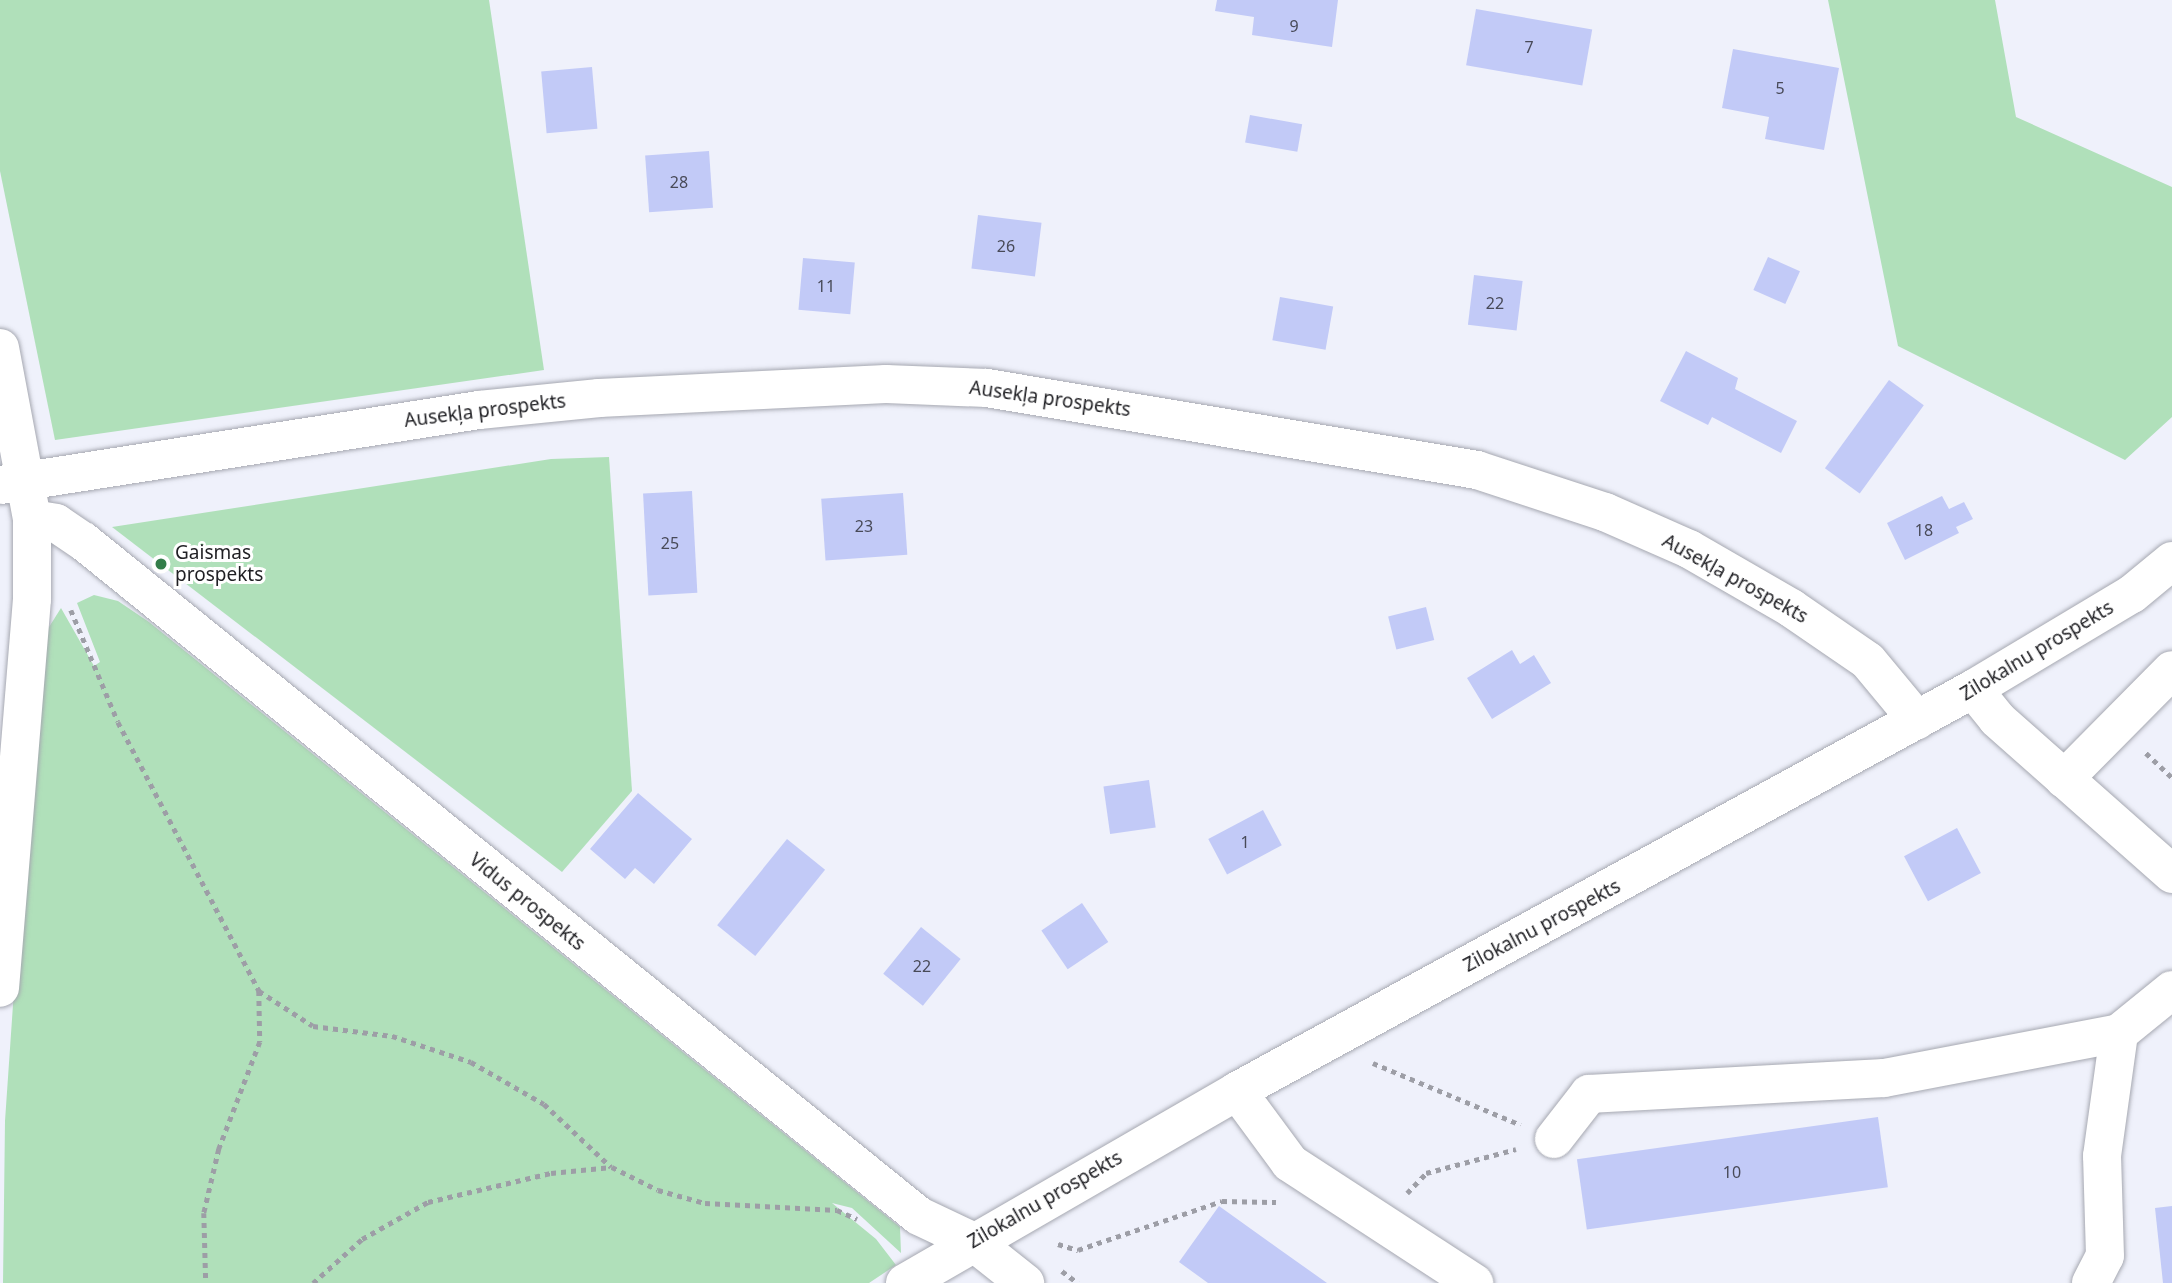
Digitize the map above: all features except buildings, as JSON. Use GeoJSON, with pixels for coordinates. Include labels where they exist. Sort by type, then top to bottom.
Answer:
{"type":"FeatureCollection","features":[{"type":"Feature","properties":{"kind":"street"},"geometry":{"type":"LineString","coordinates":[[0,348],[32,599],[0,988]]}},
{"type":"Feature","properties":{"kind":"street","name":"Ausekļa prospekts"},"geometry":{"type":"LineString","coordinates":[[20,496],[200,451],[479,410],[886,384],[987,387],[1477,470],[1605,512],[1689,549],[1791,608],[1868,661],[1917,720]]}},
{"type":"Feature","properties":{"kind":"street","name":"Vidus prospekts"},"geometry":{"type":"LineString","coordinates":[[20,496],[83,541],[919,1216],[1041,1276]]}},
{"type":"Feature","properties":{"kind":"street","name":"Zilokalnu prospekts"},"geometry":{"type":"LineString","coordinates":[[905,1283],[972,1241],[1237,1091],[1973,689],[2132,594],[2172,561]]}},
{"type":"Feature","properties":{"kind":"street"},"geometry":{"type":"LineString","coordinates":[[2064,779],[2172,670]]}},
{"type":"Feature","properties":{"kind":"street"},"geometry":{"type":"LineString","coordinates":[[1973,689],[1997,719],[2172,874]]}},
{"type":"Feature","properties":{"kind":"street"},"geometry":{"type":"LineString","coordinates":[[1554,1139],[1589,1094],[1884,1078],[2119,1032],[2172,990]]}},
{"type":"Feature","properties":{"kind":"street"},"geometry":{"type":"LineString","coordinates":[[2091,1283],[2105,1256],[2102,1156],[2119,1032]]}},
{"type":"Feature","properties":{"kind":"street"},"geometry":{"type":"LineString","coordinates":[[1237,1091],[1290,1163],[1474,1283]]}},
{"type":"Feature","properties":{"kind":"path"},"geometry":{"type":"LineString","coordinates":[[83,541],[70,608],[118,722],[259,991],[260,1042],[219,1149],[204,1213],[206,1283]]}},
{"type":"Feature","properties":{"kind":"path"},"geometry":{"type":"LineString","coordinates":[[259,991],[313,1026],[392,1036],[471,1062],[544,1104],[612,1167],[657,1190],[705,1203],[837,1210],[862,1221]]}},
{"type":"Feature","properties":{"kind":"path"},"geometry":{"type":"LineString","coordinates":[[1373,1063],[1554,1139]]}},
{"type":"Feature","properties":{"kind":"path"},"geometry":{"type":"LineString","coordinates":[[1381,1223],[1426,1173],[1554,1139]]}},
{"type":"Feature","properties":{"kind":"path"},"geometry":{"type":"LineString","coordinates":[[313,1283],[362,1239],[428,1202],[551,1173],[612,1167]]}},
{"type":"Feature","properties":{"kind":"path"},"geometry":{"type":"LineString","coordinates":[[1058,1244],[1077,1250],[1222,1201],[1283,1202]]}},
{"type":"Feature","properties":{"kind":"path"},"geometry":{"type":"LineString","coordinates":[[1041,1276],[1078,1283]]}},
{"type":"Feature","properties":{"kind":"green space"},"geometry":{"type":"Polygon","coordinates":[[[0,0],[489,0],[544,370],[55,440],[0,171],[0,0]]]}},
{"type":"Feature","properties":{"kind":"green space"},"geometry":{"type":"Polygon","coordinates":[[[1828,0],[1995,0],[2016,117],[2172,187],[2172,417],[2125,460],[1898,346],[1828,0]]]}},
{"type":"Feature","properties":{"kind":"green space"},"geometry":{"type":"Polygon","coordinates":[[[609,457],[632,791],[562,872],[112,527],[551,459],[609,457]]]}},
{"type":"Feature","properties":{"kind":"green space"},"geometry":{"type":"Polygon","coordinates":[[[94,595],[118,601],[149,622],[900,1227],[901,1253],[852,1208],[832,1203],[876,1239],[896,1265],[869,1283],[3,1283],[5,1121],[35,685],[44,635],[61,608],[94,666],[100,662],[77,603],[94,595]]]}},
{"type":"Feature","properties":{"kind":"place","name":"Gaismas prospekts"},"geometry":{"type":"Point","coordinates":[161,564]}}]}
